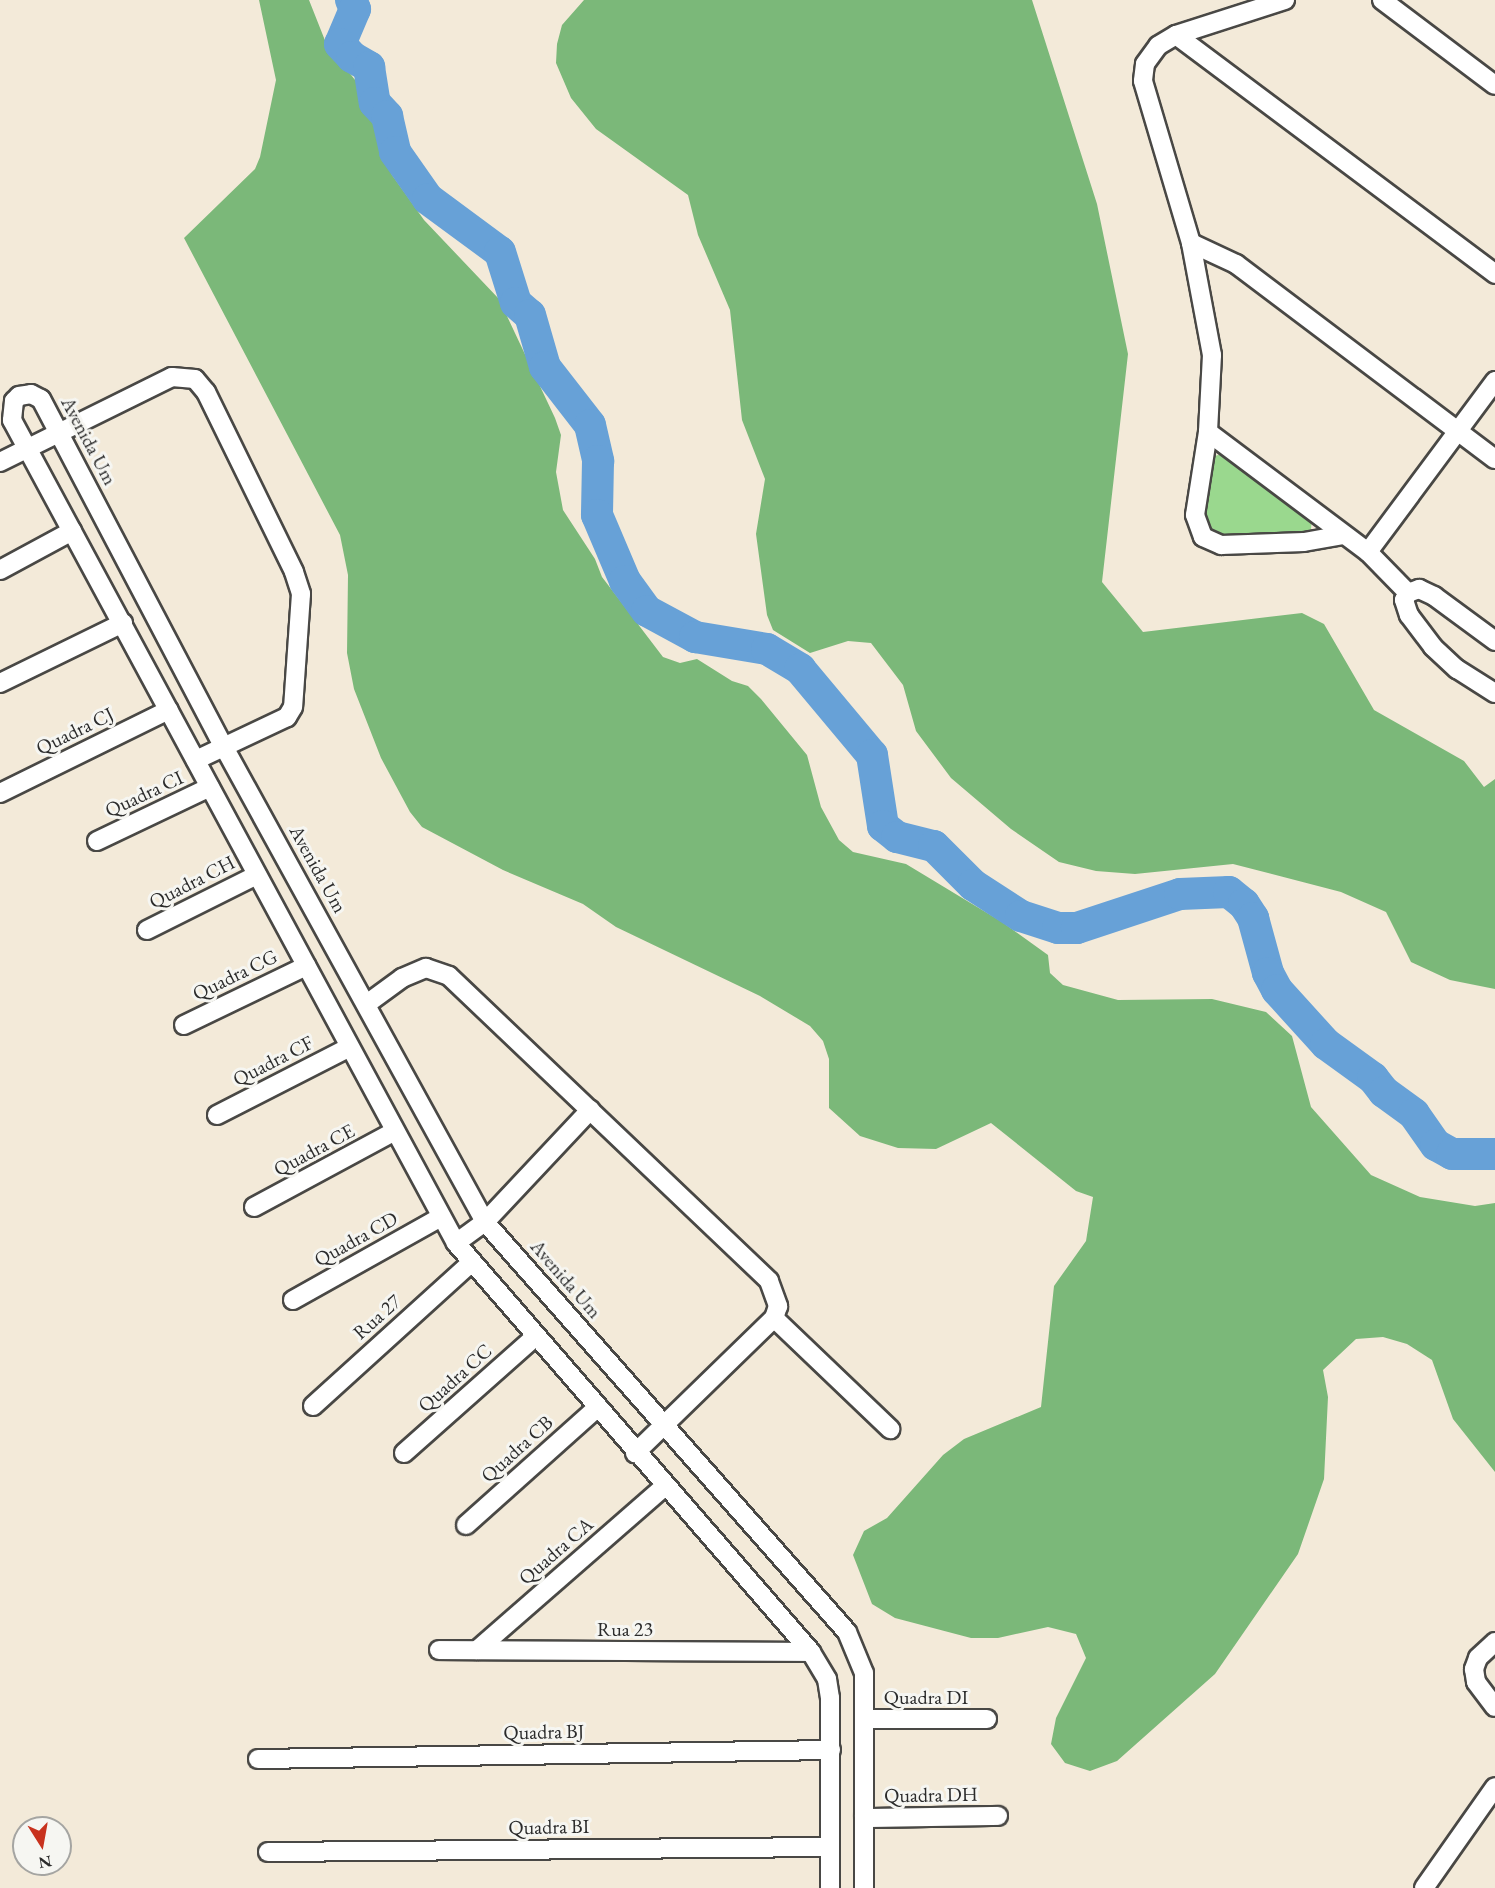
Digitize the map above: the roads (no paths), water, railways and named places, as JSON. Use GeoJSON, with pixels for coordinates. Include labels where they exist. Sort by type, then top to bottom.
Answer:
{"type":"FeatureCollection","features":[{"type":"Feature","properties":{"kind":"street"},"geometry":{"type":"LineString","coordinates":[[1285,0],[1176,35],[1158,46],[1146,64],[1143,81],[1191,243],[1212,355],[1208,432],[1195,515],[1203,537],[1221,545],[1304,542],[1342,535]]}},
{"type":"Feature","properties":{"kind":"street"},"geometry":{"type":"LineString","coordinates":[[1382,0],[1495,85]]}},
{"type":"Feature","properties":{"kind":"street"},"geometry":{"type":"LineString","coordinates":[[1176,35],[1495,274]]}},
{"type":"Feature","properties":{"kind":"street"},"geometry":{"type":"LineString","coordinates":[[1191,243],[1236,264],[1495,459]]}},
{"type":"Feature","properties":{"kind":"street"},"geometry":{"type":"LineString","coordinates":[[0,462],[172,377],[195,379],[206,392],[294,572],[301,594],[293,707],[276,723],[196,760]]}},
{"type":"Feature","properties":{"kind":"street"},"geometry":{"type":"LineString","coordinates":[[1368,552],[1495,381]]}},
{"type":"Feature","properties":{"kind":"street","name":"Avenida Um"},"geometry":{"type":"LineString","coordinates":[[830,1888],[831,1750],[830,1698],[826,1679],[811,1653],[635,1453],[456,1243],[12,420],[14,400],[19,396],[31,394],[41,399],[60,432],[224,747],[368,1003],[485,1222],[848,1632],[864,1673],[864,1888]]}},
{"type":"Feature","properties":{"kind":"street"},"geometry":{"type":"LineString","coordinates":[[1208,432],[1314,510],[1342,535],[1368,552],[1408,592]]}},
{"type":"Feature","properties":{"kind":"street"},"geometry":{"type":"LineString","coordinates":[[0,570],[72,531]]}},
{"type":"Feature","properties":{"kind":"street"},"geometry":{"type":"LineString","coordinates":[[1408,592],[1419,590],[1434,596],[1495,641]]}},
{"type":"Feature","properties":{"kind":"street"},"geometry":{"type":"LineString","coordinates":[[1408,592],[1404,600],[1409,615],[1433,647],[1457,669],[1495,693]]}},
{"type":"Feature","properties":{"kind":"street"},"geometry":{"type":"LineString","coordinates":[[0,683],[123,623]]}},
{"type":"Feature","properties":{"kind":"street","name":"Quadra CJ"},"geometry":{"type":"LineString","coordinates":[[0,793],[169,710]]}},
{"type":"Feature","properties":{"kind":"street","name":"Quadra CI"},"geometry":{"type":"LineString","coordinates":[[97,841],[210,787]]}},
{"type":"Feature","properties":{"kind":"street","name":"Quadra CH"},"geometry":{"type":"LineString","coordinates":[[147,930],[257,874]]}},
{"type":"Feature","properties":{"kind":"street","name":"Quadra CG"},"geometry":{"type":"LineString","coordinates":[[184,1025],[306,966]]}},
{"type":"Feature","properties":{"kind":"street"},"geometry":{"type":"LineString","coordinates":[[368,1003],[402,978],[426,968],[449,976],[769,1281],[778,1306],[774,1318],[635,1453]]}},
{"type":"Feature","properties":{"kind":"street","name":"Quadra CF"},"geometry":{"type":"LineString","coordinates":[[217,1115],[350,1047]]}},
{"type":"Feature","properties":{"kind":"street"},"geometry":{"type":"LineString","coordinates":[[456,1243],[485,1222],[590,1110]]}},
{"type":"Feature","properties":{"kind":"street","name":"Quadra CE"},"geometry":{"type":"LineString","coordinates":[[254,1208],[395,1131]]}},
{"type":"Feature","properties":{"kind":"street","name":"Quadra CD"},"geometry":{"type":"LineString","coordinates":[[293,1300],[441,1217]]}},
{"type":"Feature","properties":{"kind":"street","name":"Rua 27"},"geometry":{"type":"LineString","coordinates":[[313,1406],[472,1262]]}},
{"type":"Feature","properties":{"kind":"street"},"geometry":{"type":"LineString","coordinates":[[774,1318],[890,1429]]}},
{"type":"Feature","properties":{"kind":"street","name":"Quadra CC"},"geometry":{"type":"LineString","coordinates":[[404,1453],[536,1336]]}},
{"type":"Feature","properties":{"kind":"street","name":"Quadra CB"},"geometry":{"type":"LineString","coordinates":[[466,1525],[598,1407]]}},
{"type":"Feature","properties":{"kind":"street","name":"Quadra CA"},"geometry":{"type":"LineString","coordinates":[[477,1650],[665,1486]]}},
{"type":"Feature","properties":{"kind":"street"},"geometry":{"type":"LineString","coordinates":[[1495,1642],[1478,1658],[1474,1669],[1476,1682],[1495,1707]]}},
{"type":"Feature","properties":{"kind":"street","name":"Rua 23"},"geometry":{"type":"LineString","coordinates":[[439,1650],[811,1653]]}},
{"type":"Feature","properties":{"kind":"street","name":"Quadra DI"},"geometry":{"type":"LineString","coordinates":[[864,1719],[987,1719]]}},
{"type":"Feature","properties":{"kind":"street","name":"Quadra BJ"},"geometry":{"type":"LineString","coordinates":[[258,1759],[831,1750]]}},
{"type":"Feature","properties":{"kind":"street"},"geometry":{"type":"LineString","coordinates":[[831,1786],[864,1786]]}},
{"type":"Feature","properties":{"kind":"street"},"geometry":{"type":"LineString","coordinates":[[1424,1888],[1495,1787]]}},
{"type":"Feature","properties":{"kind":"street","name":"Quadra DH"},"geometry":{"type":"LineString","coordinates":[[864,1818],[998,1816]]}},
{"type":"Feature","properties":{"kind":"street","name":"Quadra BI"},"geometry":{"type":"LineString","coordinates":[[268,1852],[830,1847]]}},
{"type":"Feature","properties":{"kind":"waterway"},"geometry":{"type":"LineString","coordinates":[[351,0],[355,9],[340,44],[352,57],[369,67],[375,103],[387,116],[395,152],[428,199],[500,252],[516,303],[530,315],[545,367],[590,425],[598,461],[597,515],[625,581],[647,611],[695,637],[767,649],[800,669],[872,755],[883,826],[897,837],[934,846],[973,885],[1021,916],[1058,928],[1077,928],[1180,894],[1229,892],[1244,904],[1253,918],[1268,973],[1277,990],[1326,1044],[1373,1078],[1384,1092],[1414,1114],[1436,1145],[1452,1154],[1495,1154]]}}]}
